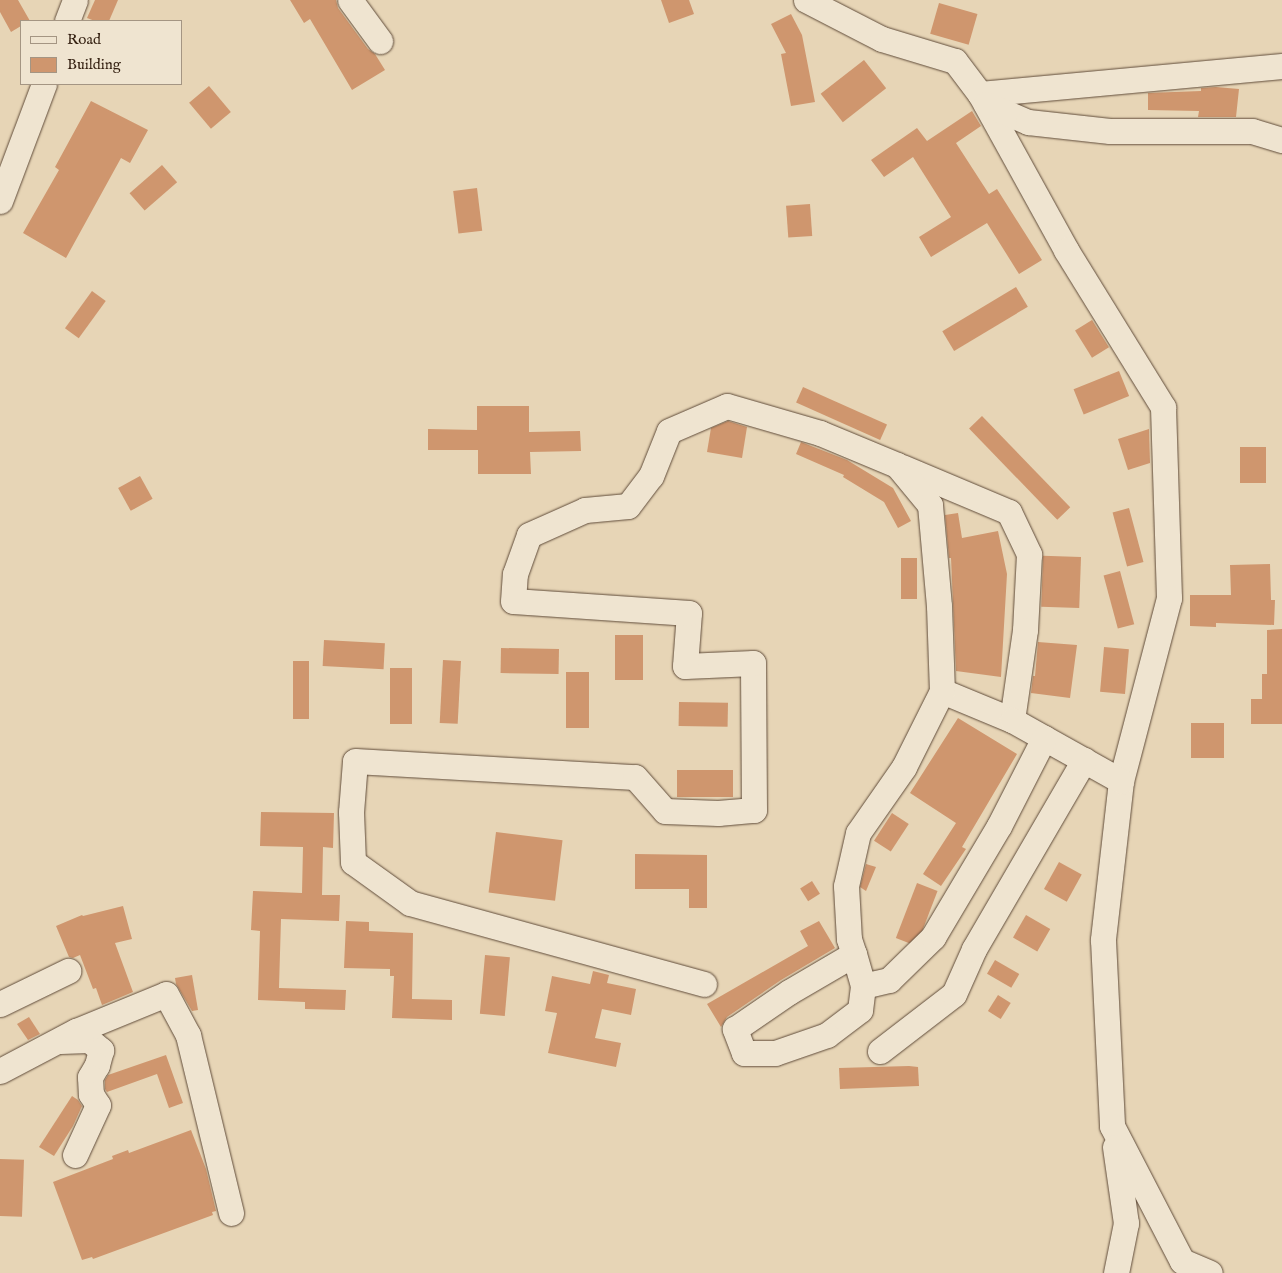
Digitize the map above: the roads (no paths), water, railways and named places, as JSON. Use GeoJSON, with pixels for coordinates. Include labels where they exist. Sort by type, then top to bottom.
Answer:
{"type":"FeatureCollection","features":[{"type":"Feature","properties":{"kind":"street"},"geometry":{"type":"LineString","coordinates":[[67,20],[75,0]]}},
{"type":"Feature","properties":{"kind":"street"},"geometry":{"type":"LineString","coordinates":[[350,0],[380,41]]}},
{"type":"Feature","properties":{"kind":"street"},"geometry":{"type":"LineString","coordinates":[[806,0],[882,40],[955,61],[983,99],[1066,250],[1163,407],[1169,598],[1121,781],[1103,940],[1112,1126],[1126,1223],[1116,1273]]}},
{"type":"Feature","properties":{"kind":"street"},"geometry":{"type":"LineString","coordinates":[[983,99],[1282,66]]}},
{"type":"Feature","properties":{"kind":"street"},"geometry":{"type":"LineString","coordinates":[[0,201],[44,85]]}},
{"type":"Feature","properties":{"kind":"street"},"geometry":{"type":"LineString","coordinates":[[983,99],[1028,122],[1110,131],[1252,131],[1282,140]]}},
{"type":"Feature","properties":{"kind":"street"},"geometry":{"type":"LineString","coordinates":[[704,984],[410,903],[353,862],[351,812],[355,761],[635,776],[665,811],[718,812],[754,810],[753,663],[685,666],[689,613],[513,601],[515,574],[529,535],[585,510],[628,506],[651,476],[669,431],[727,406],[820,433],[1009,512],[1029,554],[1026,630],[1012,720]]}},
{"type":"Feature","properties":{"kind":"street"},"geometry":{"type":"LineString","coordinates":[[854,954],[789,992],[735,1029],[744,1052],[775,1052],[827,1035],[860,1010],[863,986],[854,954],[849,939],[846,886],[858,833],[904,766],[942,691],[939,606],[930,505],[897,465]]}},
{"type":"Feature","properties":{"kind":"street"},"geometry":{"type":"LineString","coordinates":[[942,691],[1012,720],[1121,781]]}},
{"type":"Feature","properties":{"kind":"street"},"geometry":{"type":"LineString","coordinates":[[863,986],[889,980],[933,937],[1000,826],[1044,738]]}},
{"type":"Feature","properties":{"kind":"street"},"geometry":{"type":"LineString","coordinates":[[880,1051],[954,994],[974,949],[1084,760]]}},
{"type":"Feature","properties":{"kind":"street"},"geometry":{"type":"LineString","coordinates":[[0,1004],[68,971]]}},
{"type":"Feature","properties":{"kind":"street"},"geometry":{"type":"LineString","coordinates":[[0,1071],[55,1041],[166,994],[188,1035],[231,1213]]}},
{"type":"Feature","properties":{"kind":"street"},"geometry":{"type":"LineString","coordinates":[[55,1041],[89,1040],[101,1050],[90,1076],[91,1094],[98,1105],[75,1155]]}},
{"type":"Feature","properties":{"kind":"street"},"geometry":{"type":"LineString","coordinates":[[1112,1126],[1182,1261],[1210,1273]]}}]}
